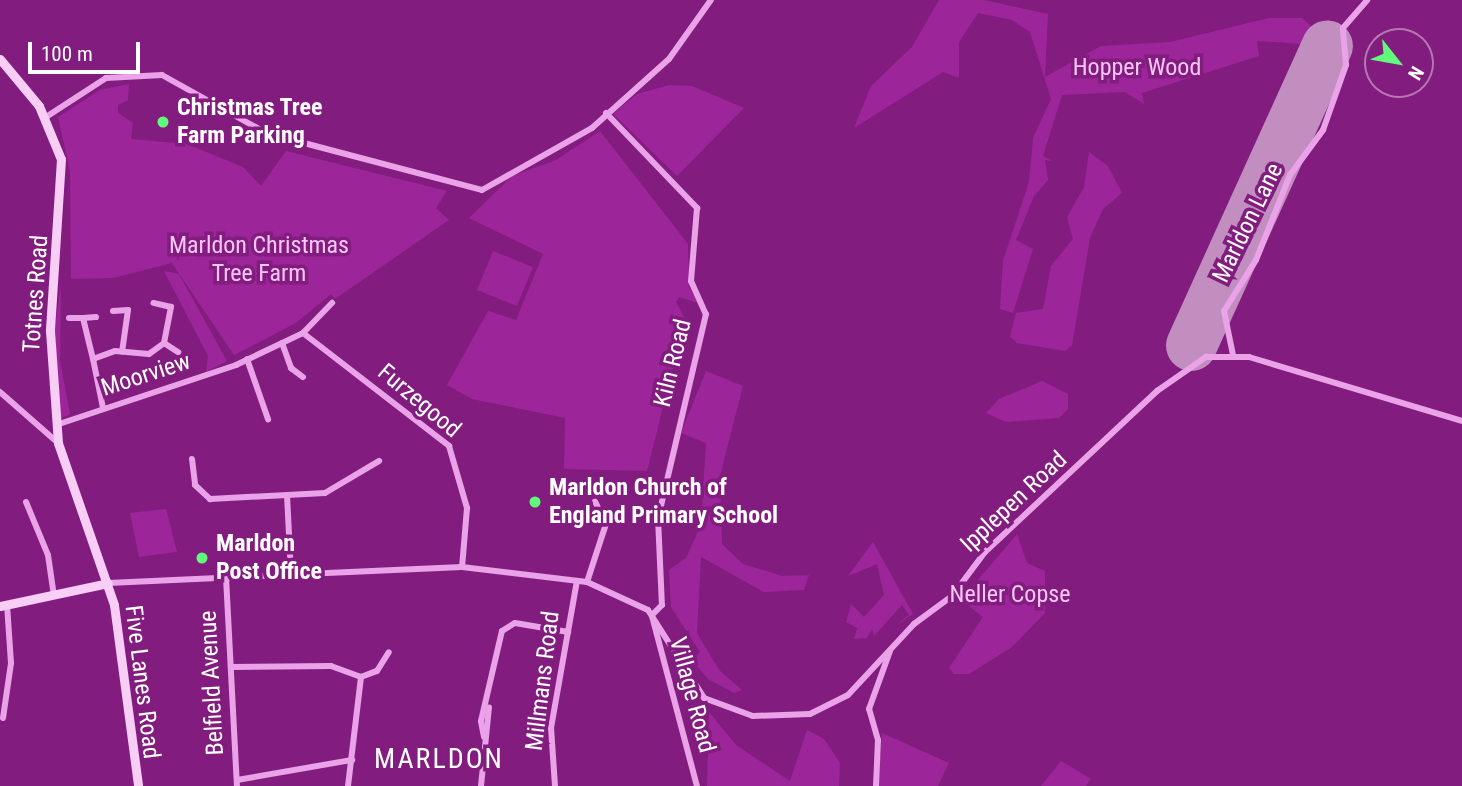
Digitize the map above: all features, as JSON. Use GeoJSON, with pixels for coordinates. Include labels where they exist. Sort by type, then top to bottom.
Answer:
{"type":"FeatureCollection","features":[{"type":"Feature","properties":{"kind":"street"},"geometry":{"type":"LineString","coordinates":[[46,117],[106,78],[162,75],[266,133],[482,190],[563,149],[669,59],[711,0]]}},
{"type":"Feature","properties":{"kind":"street","name":"Marldon Lane"},"geometry":{"type":"LineString","coordinates":[[1233,355],[1224,312],[1256,260],[1290,175],[1323,130],[1346,65],[1343,28],[1367,0]]}},
{"type":"Feature","properties":{"kind":"street","name":"Totnes Road"},"geometry":{"type":"LineString","coordinates":[[0,59],[46,117],[61,159],[50,331],[56,425],[58,443],[108,583]]}},
{"type":"Feature","properties":{"kind":"street","name":"Kiln Road"},"geometry":{"type":"LineString","coordinates":[[606,113],[697,208],[691,281],[706,314],[658,518],[662,605],[652,615]]}},
{"type":"Feature","properties":{"kind":"street"},"geometry":{"type":"LineString","coordinates":[[93,359],[122,352],[149,354],[164,343],[171,307],[153,303]]}},
{"type":"Feature","properties":{"kind":"street","name":"Moorview"},"geometry":{"type":"LineString","coordinates":[[56,425],[247,359],[303,332],[332,303]]}},
{"type":"Feature","properties":{"kind":"street"},"geometry":{"type":"LineString","coordinates":[[113,312],[128,310],[122,352]]}},
{"type":"Feature","properties":{"kind":"street"},"geometry":{"type":"LineString","coordinates":[[69,318],[96,317]]}},
{"type":"Feature","properties":{"kind":"street"},"geometry":{"type":"LineString","coordinates":[[83,318],[103,408]]}},
{"type":"Feature","properties":{"kind":"street","name":"Furzegood"},"geometry":{"type":"LineString","coordinates":[[303,332],[449,446],[467,508],[462,566]]}},
{"type":"Feature","properties":{"kind":"street"},"geometry":{"type":"LineString","coordinates":[[164,343],[178,352]]}},
{"type":"Feature","properties":{"kind":"street"},"geometry":{"type":"LineString","coordinates":[[282,343],[291,368],[303,377]]}},
{"type":"Feature","properties":{"kind":"street","name":"Ipplepen Road"},"geometry":{"type":"LineString","coordinates":[[652,615],[705,698],[753,716],[833,707],[892,645],[952,596],[985,552],[1174,376],[1206,357],[1233,355],[1462,421]]}},
{"type":"Feature","properties":{"kind":"street"},"geometry":{"type":"LineString","coordinates":[[247,359],[268,419]]}},
{"type":"Feature","properties":{"kind":"street"},"geometry":{"type":"LineString","coordinates":[[0,392],[58,443]]}},
{"type":"Feature","properties":{"kind":"street"},"geometry":{"type":"LineString","coordinates":[[192,460],[194,485],[204,499],[325,493],[379,461]]}},
{"type":"Feature","properties":{"kind":"street"},"geometry":{"type":"LineString","coordinates":[[287,495],[290,573]]}},
{"type":"Feature","properties":{"kind":"street"},"geometry":{"type":"LineString","coordinates":[[587,582],[606,524],[595,501]]}},
{"type":"Feature","properties":{"kind":"street"},"geometry":{"type":"LineString","coordinates":[[26,502],[48,555],[54,596]]}},
{"type":"Feature","properties":{"kind":"street"},"geometry":{"type":"LineString","coordinates":[[3,718],[11,663],[4,606],[108,583],[462,566],[587,582],[635,600],[652,615]]}},
{"type":"Feature","properties":{"kind":"street","name":"Belfield Avenue"},"geometry":{"type":"LineString","coordinates":[[226,577],[237,783]]}},
{"type":"Feature","properties":{"kind":"street","name":"Millmans Road"},"geometry":{"type":"LineString","coordinates":[[555,786],[551,728],[577,581]]}},
{"type":"Feature","properties":{"kind":"street","name":"Five Lanes Road"},"geometry":{"type":"LineString","coordinates":[[108,583],[138,786]]}},
{"type":"Feature","properties":{"kind":"street","name":"Village Road"},"geometry":{"type":"LineString","coordinates":[[652,615],[697,786]]}},
{"type":"Feature","properties":{"kind":"street"},"geometry":{"type":"LineString","coordinates":[[481,786],[484,737],[481,721],[489,705],[502,631],[514,622],[568,632]]}},
{"type":"Feature","properties":{"kind":"street"},"geometry":{"type":"LineString","coordinates":[[876,786],[878,740],[869,709],[892,645]]}},
{"type":"Feature","properties":{"kind":"street"},"geometry":{"type":"LineString","coordinates":[[232,667],[331,666],[361,677],[377,671],[389,652]]}},
{"type":"Feature","properties":{"kind":"street"},"geometry":{"type":"LineString","coordinates":[[348,786],[361,677]]}},
{"type":"Feature","properties":{"kind":"street"},"geometry":{"type":"LineString","coordinates":[[237,783],[352,761]]}},
{"type":"Feature","properties":{"kind":"green space","name":"Hopper Wood"},"geometry":{"type":"Polygon","coordinates":[[[939,0],[984,0],[1048,14],[1045,77],[1101,46],[1170,42],[1269,18],[1302,18],[1323,36],[1317,45],[1257,41],[1259,56],[1142,93],[1144,104],[1125,92],[1062,95],[1043,156],[1052,161],[1045,160],[1048,180],[1034,196],[1016,240],[1033,249],[1013,313],[1000,309],[1003,261],[1029,182],[1033,138],[1051,99],[1030,32],[1012,20],[978,13],[959,42],[959,78],[943,72],[854,128],[871,86],[912,47],[939,0]]]}},
{"type":"Feature","properties":{"kind":"green space","name":"Marldon Christmas Tree Farm"},"geometry":{"type":"Polygon","coordinates":[[[129,84],[128,100],[118,105],[118,113],[133,123],[131,139],[187,144],[243,167],[261,186],[286,151],[447,191],[436,208],[449,220],[335,299],[331,294],[296,323],[234,355],[172,263],[113,278],[71,279],[70,171],[58,117],[100,90],[129,84]]]}},
{"type":"Feature","properties":{"kind":"green space"},"geometry":{"type":"Polygon","coordinates":[[[669,85],[692,86],[744,108],[677,176],[613,114],[637,94],[669,85]]]}},
{"type":"Feature","properties":{"kind":"green space"},"geometry":{"type":"Polygon","coordinates":[[[600,131],[688,244],[689,286],[698,303],[679,297],[676,302],[685,319],[647,471],[564,469],[565,418],[472,399],[447,385],[488,311],[516,320],[543,254],[469,218],[512,176],[556,160],[600,131]]]}},
{"type":"Feature","properties":{"kind":"green space"},"geometry":{"type":"Polygon","coordinates":[[[1089,152],[1108,166],[1122,193],[1103,209],[1090,238],[1072,345],[1065,351],[1017,343],[1010,337],[1016,313],[1043,309],[1051,266],[1073,239],[1067,217],[1084,187],[1089,152]]]}},
{"type":"Feature","properties":{"kind":"green space"},"geometry":{"type":"Polygon","coordinates":[[[493,251],[533,267],[517,306],[477,290],[493,251]]]}},
{"type":"Feature","properties":{"kind":"green space"},"geometry":{"type":"Polygon","coordinates":[[[164,271],[179,274],[227,361],[206,372],[208,356],[164,271]]]}},
{"type":"Feature","properties":{"kind":"green space"},"geometry":{"type":"Polygon","coordinates":[[[61,283],[60,361],[70,414],[59,419],[53,342],[61,283]]]}},
{"type":"Feature","properties":{"kind":"green space"},"geometry":{"type":"Polygon","coordinates":[[[706,371],[743,386],[720,476],[722,544],[743,564],[782,576],[809,575],[804,590],[764,592],[701,557],[697,633],[719,670],[742,690],[734,693],[708,679],[692,660],[700,652],[671,607],[669,570],[686,558],[701,525],[706,443],[681,433],[706,371]]]}},
{"type":"Feature","properties":{"kind":"green space"},"geometry":{"type":"Polygon","coordinates":[[[1042,381],[1068,394],[1068,409],[1059,418],[1006,422],[986,413],[999,399],[1042,381]]]}},
{"type":"Feature","properties":{"kind":"green space"},"geometry":{"type":"Polygon","coordinates":[[[166,509],[177,552],[139,557],[130,513],[166,509]]]}},
{"type":"Feature","properties":{"kind":"green space","name":"Neller Copse"},"geometry":{"type":"Polygon","coordinates":[[[1017,534],[1027,563],[1045,571],[1045,613],[1012,647],[969,674],[954,674],[949,668],[983,617],[961,600],[1017,534]]]}},
{"type":"Feature","properties":{"kind":"green space"},"geometry":{"type":"Polygon","coordinates":[[[873,542],[913,614],[895,626],[909,615],[902,605],[874,636],[872,629],[867,638],[854,639],[857,628],[846,622],[851,604],[864,617],[884,595],[877,564],[848,576],[873,542]]]}},
{"type":"Feature","properties":{"kind":"green space"},"geometry":{"type":"Polygon","coordinates":[[[709,712],[736,745],[790,781],[807,730],[824,739],[840,763],[839,786],[707,786],[709,712]]]}},
{"type":"Feature","properties":{"kind":"green space"},"geometry":{"type":"Polygon","coordinates":[[[882,733],[949,763],[938,786],[878,786],[882,733]]]}},
{"type":"Feature","properties":{"kind":"green space"},"geometry":{"type":"Polygon","coordinates":[[[1061,761],[1091,779],[1086,786],[1041,786],[1061,761]]]}},
{"type":"Feature","properties":{"kind":"runway"},"geometry":{"type":"LineString","coordinates":[[1191,345],[1327,45]]}},
{"type":"Feature","properties":{"kind":"place","name":"Christmas Tree Farm Parking"},"geometry":{"type":"Point","coordinates":[163,122]}},
{"type":"Feature","properties":{"kind":"place","name":"Marldon Church of England Primary School"},"geometry":{"type":"Point","coordinates":[535,502]}},
{"type":"Feature","properties":{"kind":"place","name":"Marldon Post Office"},"geometry":{"type":"Point","coordinates":[202,558]}},
{"type":"Feature","properties":{"kind":"district","name":"MARLDON"},"geometry":{"type":"Point","coordinates":[439,759]}}]}
